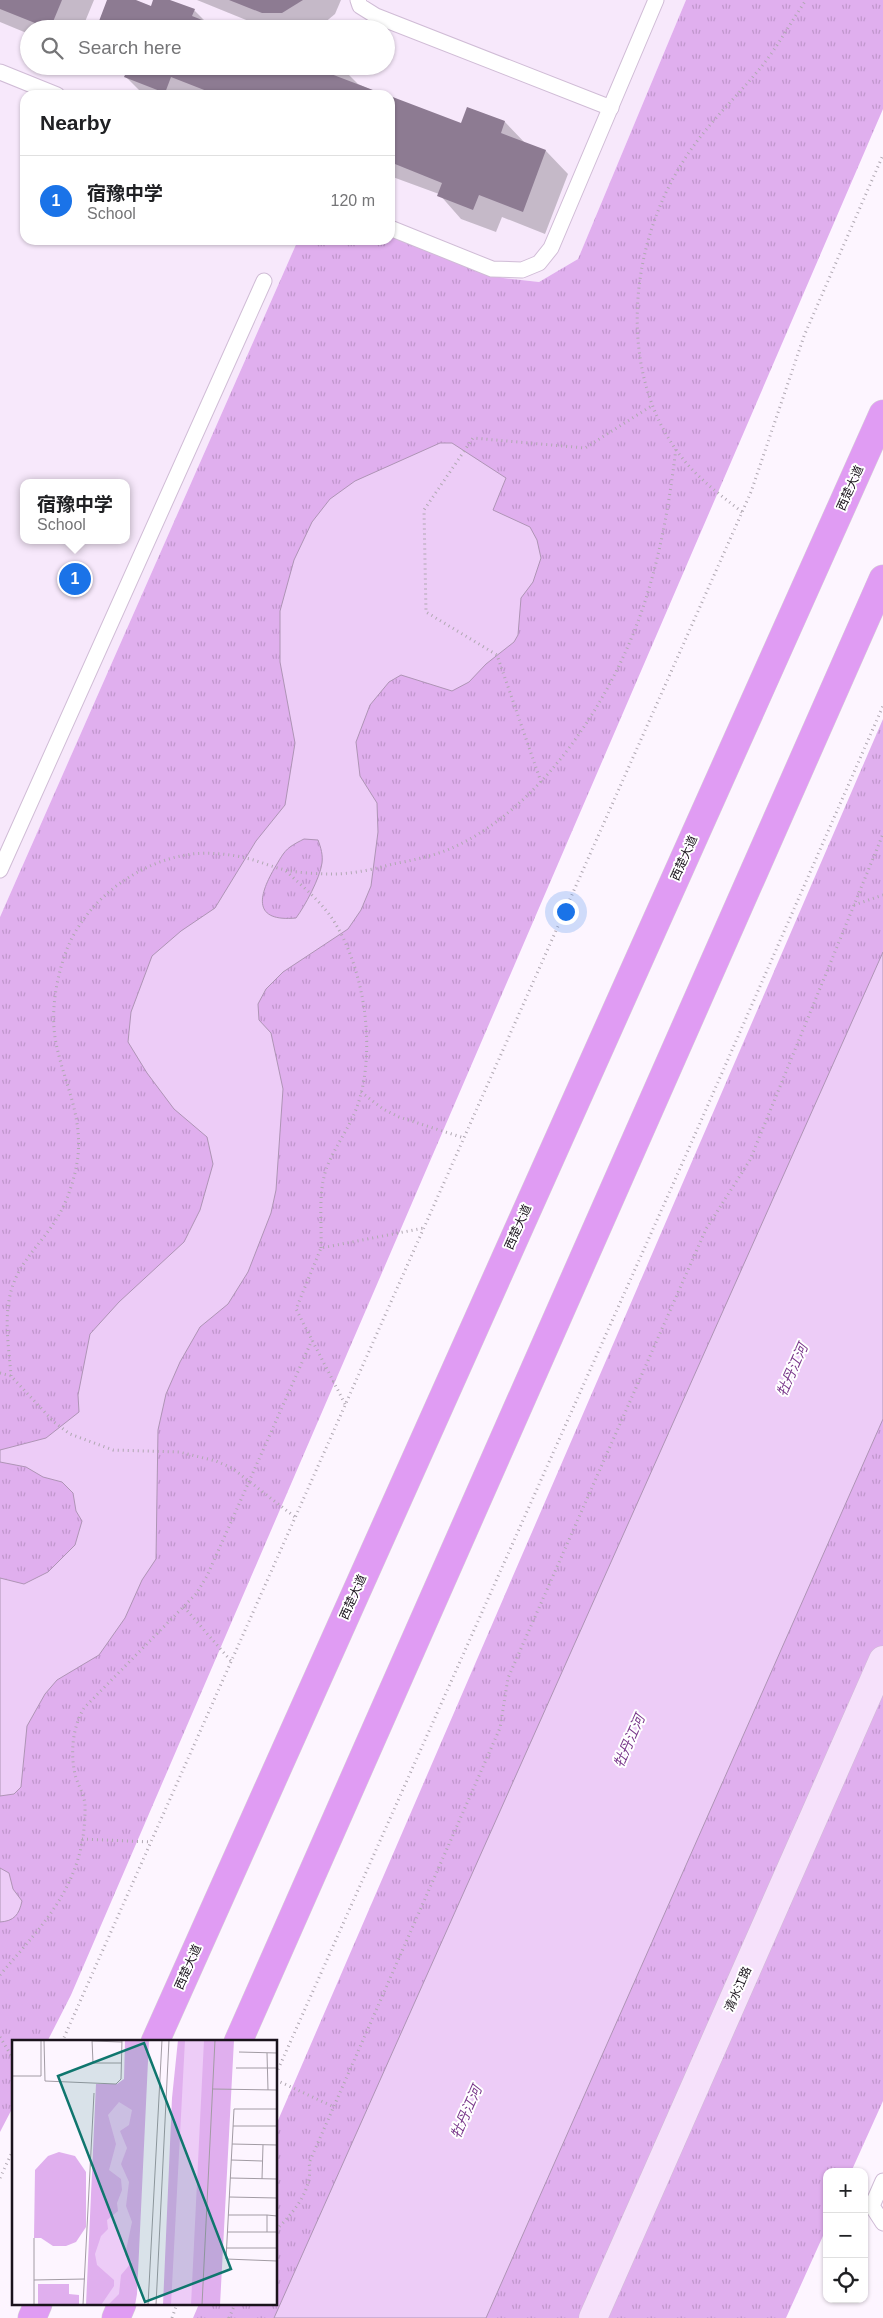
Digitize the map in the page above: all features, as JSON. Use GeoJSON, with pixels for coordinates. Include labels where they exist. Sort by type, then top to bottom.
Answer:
{"type":"FeatureCollection","features":[{"type":"Feature","properties":{"kind":"highway","name":"西楚大道"},"geometry":{"type":"LineString","coordinates":[[156,2040],[883,414]]}},
{"type":"Feature","properties":{"kind":"highway"},"geometry":{"type":"LineString","coordinates":[[239,2040],[883,578]]}},
{"type":"Feature","properties":{"kind":"highway"},"geometry":{"type":"LineString","coordinates":[[32,2318],[37,2306]]}},
{"type":"Feature","properties":{"kind":"highway"},"geometry":{"type":"LineString","coordinates":[[116,2318],[121,2306]]}},
{"type":"Feature","properties":{"kind":"street","name":"清水江路"},"geometry":{"type":"LineString","coordinates":[[593,2318],[883,1660]]}},
{"type":"Feature","properties":{"kind":"lane"},"geometry":{"type":"LineString","coordinates":[[358,0],[360,6],[386,20]]}},
{"type":"Feature","properties":{"kind":"lane"},"geometry":{"type":"LineString","coordinates":[[395,230],[492,269],[522,270],[539,263],[551,248],[656,0]]}},
{"type":"Feature","properties":{"kind":"lane"},"geometry":{"type":"LineString","coordinates":[[395,23],[611,108]]}},
{"type":"Feature","properties":{"kind":"lane"},"geometry":{"type":"LineString","coordinates":[[0,72],[45,90]]}},
{"type":"Feature","properties":{"kind":"lane"},"geometry":{"type":"LineString","coordinates":[[0,870],[264,281]]}},
{"type":"Feature","properties":{"kind":"lane"},"geometry":{"type":"LineString","coordinates":[[883,2182],[872,2206],[883,2223]]}},
{"type":"Feature","properties":{"kind":"path"},"geometry":{"type":"LineString","coordinates":[[742,512],[705,482],[686,463],[657,417],[645,385],[638,347],[636,307],[640,278],[652,230],[668,188],[684,159],[713,121],[762,66],[806,0]]}},
{"type":"Feature","properties":{"kind":"path"},"geometry":{"type":"LineString","coordinates":[[63,2040],[751,492],[804,336],[883,155]]}},
{"type":"Feature","properties":{"kind":"path"},"geometry":{"type":"LineString","coordinates":[[541,782],[496,655],[426,612],[424,510],[473,438],[585,448],[653,405]]}},
{"type":"Feature","properties":{"kind":"path"},"geometry":{"type":"LineString","coordinates":[[11,1376],[7,1307],[12,1286],[20,1268],[55,1222],[70,1192],[78,1159],[79,1127],[55,1041],[54,1008],[58,978],[68,946],[85,919],[109,892],[138,870],[165,859],[194,854],[218,854],[244,857],[285,870],[333,874],[372,869],[421,858],[452,848],[521,804],[551,772],[591,715],[614,674],[634,631],[647,596],[669,508],[676,448]]}},
{"type":"Feature","properties":{"kind":"path"},"geometry":{"type":"LineString","coordinates":[[278,2070],[686,1155],[883,706]]}},
{"type":"Feature","properties":{"kind":"path"},"geometry":{"type":"LineString","coordinates":[[278,2228],[295,2211],[311,2174],[309,2163],[500,1728],[508,1678],[706,1229],[750,1160],[883,834]]}},
{"type":"Feature","properties":{"kind":"path"},"geometry":{"type":"LineString","coordinates":[[285,870],[312,896],[335,923],[346,946],[362,991],[367,1021],[364,1080],[350,1126],[329,1162],[324,1178],[322,1192],[322,1248],[296,1309],[345,1405]]}},
{"type":"Feature","properties":{"kind":"path"},"geometry":{"type":"LineString","coordinates":[[854,905],[883,895]]}},
{"type":"Feature","properties":{"kind":"path"},"geometry":{"type":"LineString","coordinates":[[361,1092],[383,1109],[399,1117],[464,1138]]}},
{"type":"Feature","properties":{"kind":"path"},"geometry":{"type":"LineString","coordinates":[[322,1248],[424,1228]]}},
{"type":"Feature","properties":{"kind":"path"},"geometry":{"type":"LineString","coordinates":[[0,1975],[53,1913],[70,1881],[82,1838],[85,1804],[74,1772],[76,1721],[84,1708],[196,1594],[207,1576],[312,1340]]}},
{"type":"Feature","properties":{"kind":"path"},"geometry":{"type":"LineString","coordinates":[[0,1373],[11,1376],[54,1422],[70,1434],[113,1450],[179,1452],[216,1460],[232,1468],[295,1517]]}},
{"type":"Feature","properties":{"kind":"path"},"geometry":{"type":"LineString","coordinates":[[184,1607],[231,1660]]}},
{"type":"Feature","properties":{"kind":"path"},"geometry":{"type":"LineString","coordinates":[[82,1838],[151,1842]]}},
{"type":"Feature","properties":{"kind":"path"},"geometry":{"type":"LineString","coordinates":[[0,2037],[12,2057]]}},
{"type":"Feature","properties":{"kind":"path"},"geometry":{"type":"LineString","coordinates":[[278,2081],[334,2107]]}},
{"type":"Feature","properties":{"kind":"path"},"geometry":{"type":"LineString","coordinates":[[0,2178],[12,2152]]}},
{"type":"Feature","properties":{"kind":"path"},"geometry":{"type":"LineString","coordinates":[[172,2318],[176,2306]]}},
{"type":"Feature","properties":{"kind":"path"},"geometry":{"type":"LineString","coordinates":[[229,2318],[234,2306]]}},
{"type":"Feature","properties":{"kind":"shaded area"},"geometry":{"type":"Polygon","coordinates":[[[0,0],[686,0],[578,259],[539,282],[503,278],[395,235],[395,90],[20,90],[20,245],[296,245],[0,917],[0,0]]]}},
{"type":"Feature","properties":{"kind":"green space"},"geometry":{"type":"Polygon","coordinates":[[[686,0],[883,0],[883,109],[71,1995],[48,2040],[12,2040],[12,2109],[0,2132],[0,917],[296,245],[395,245],[395,235],[503,278],[539,282],[578,259],[686,0]]]}},
{"type":"Feature","properties":{"kind":"green space"},"geometry":{"type":"Polygon","coordinates":[[[883,719],[883,2101],[853,2168],[823,2168],[823,2236],[786,2318],[193,2318],[198,2306],[278,2306],[278,2120],[883,719]]]}},
{"type":"Feature","properties":{"kind":"water"},"geometry":{"type":"Polygon","coordinates":[[[440,443],[452,443],[506,478],[493,510],[530,527],[537,540],[541,558],[533,582],[521,598],[518,635],[514,642],[486,664],[469,682],[452,691],[401,675],[389,682],[370,705],[356,742],[360,776],[377,803],[378,832],[371,886],[361,910],[348,929],[283,972],[266,989],[258,1004],[259,1020],[271,1033],[283,1089],[276,1190],[271,1213],[248,1272],[228,1304],[200,1327],[180,1362],[166,1394],[158,1430],[156,1559],[142,1580],[125,1618],[99,1655],[57,1680],[45,1694],[27,1726],[21,1787],[14,1794],[0,1796],[0,1578],[24,1584],[48,1572],[75,1545],[82,1521],[76,1511],[73,1493],[62,1482],[43,1477],[26,1467],[0,1462],[0,1450],[46,1438],[79,1412],[78,1395],[90,1334],[119,1302],[184,1242],[200,1210],[213,1164],[207,1137],[174,1109],[147,1073],[128,1042],[131,1012],[152,956],[181,931],[215,908],[256,841],[285,805],[295,743],[280,662],[280,611],[294,560],[312,522],[330,499],[355,481],[440,443]],[[304,839],[288,849],[279,860],[269,879],[263,898],[263,906],[266,912],[272,916],[296,918],[304,906],[321,869],[322,854],[318,840],[304,839]]]}},
{"type":"Feature","properties":{"kind":"water","name":"牡丹江河"},"geometry":{"type":"Polygon","coordinates":[[[883,952],[883,1419],[486,2318],[274,2318],[883,952]]]}},
{"type":"Feature","properties":{"kind":"water"},"geometry":{"type":"Polygon","coordinates":[[[0,1868],[9,1873],[13,1889],[22,1901],[19,1910],[12,1919],[0,1922],[0,1868]]]}},
{"type":"Feature","properties":{"kind":"building"},"geometry":{"type":"Polygon","coordinates":[[[0,0],[62,0],[54,20],[28,20],[0,9],[0,0]]]}},
{"type":"Feature","properties":{"kind":"building"},"geometry":{"type":"Polygon","coordinates":[[[107,0],[136,0],[151,6],[153,0],[170,0],[195,9],[192,16],[202,20],[99,20],[107,0]]]}},
{"type":"Feature","properties":{"kind":"building"},"geometry":{"type":"Polygon","coordinates":[[[229,0],[303,0],[282,13],[262,13],[229,0]]]}},
{"type":"Feature","properties":{"kind":"building"},"geometry":{"type":"Polygon","coordinates":[[[125,75],[334,75],[373,90],[204,90],[171,77],[166,90],[157,90],[124,77],[125,75]]]}},
{"type":"Feature","properties":{"kind":"building"},"geometry":{"type":"Polygon","coordinates":[[[395,98],[461,123],[467,107],[505,121],[501,133],[546,150],[523,212],[479,195],[473,210],[437,196],[442,183],[395,164],[395,98]]]}},
{"type":"Feature","properties":{"kind":"place","name":"宿豫中学"},"geometry":{"type":"Point","coordinates":[75,579]}}]}
